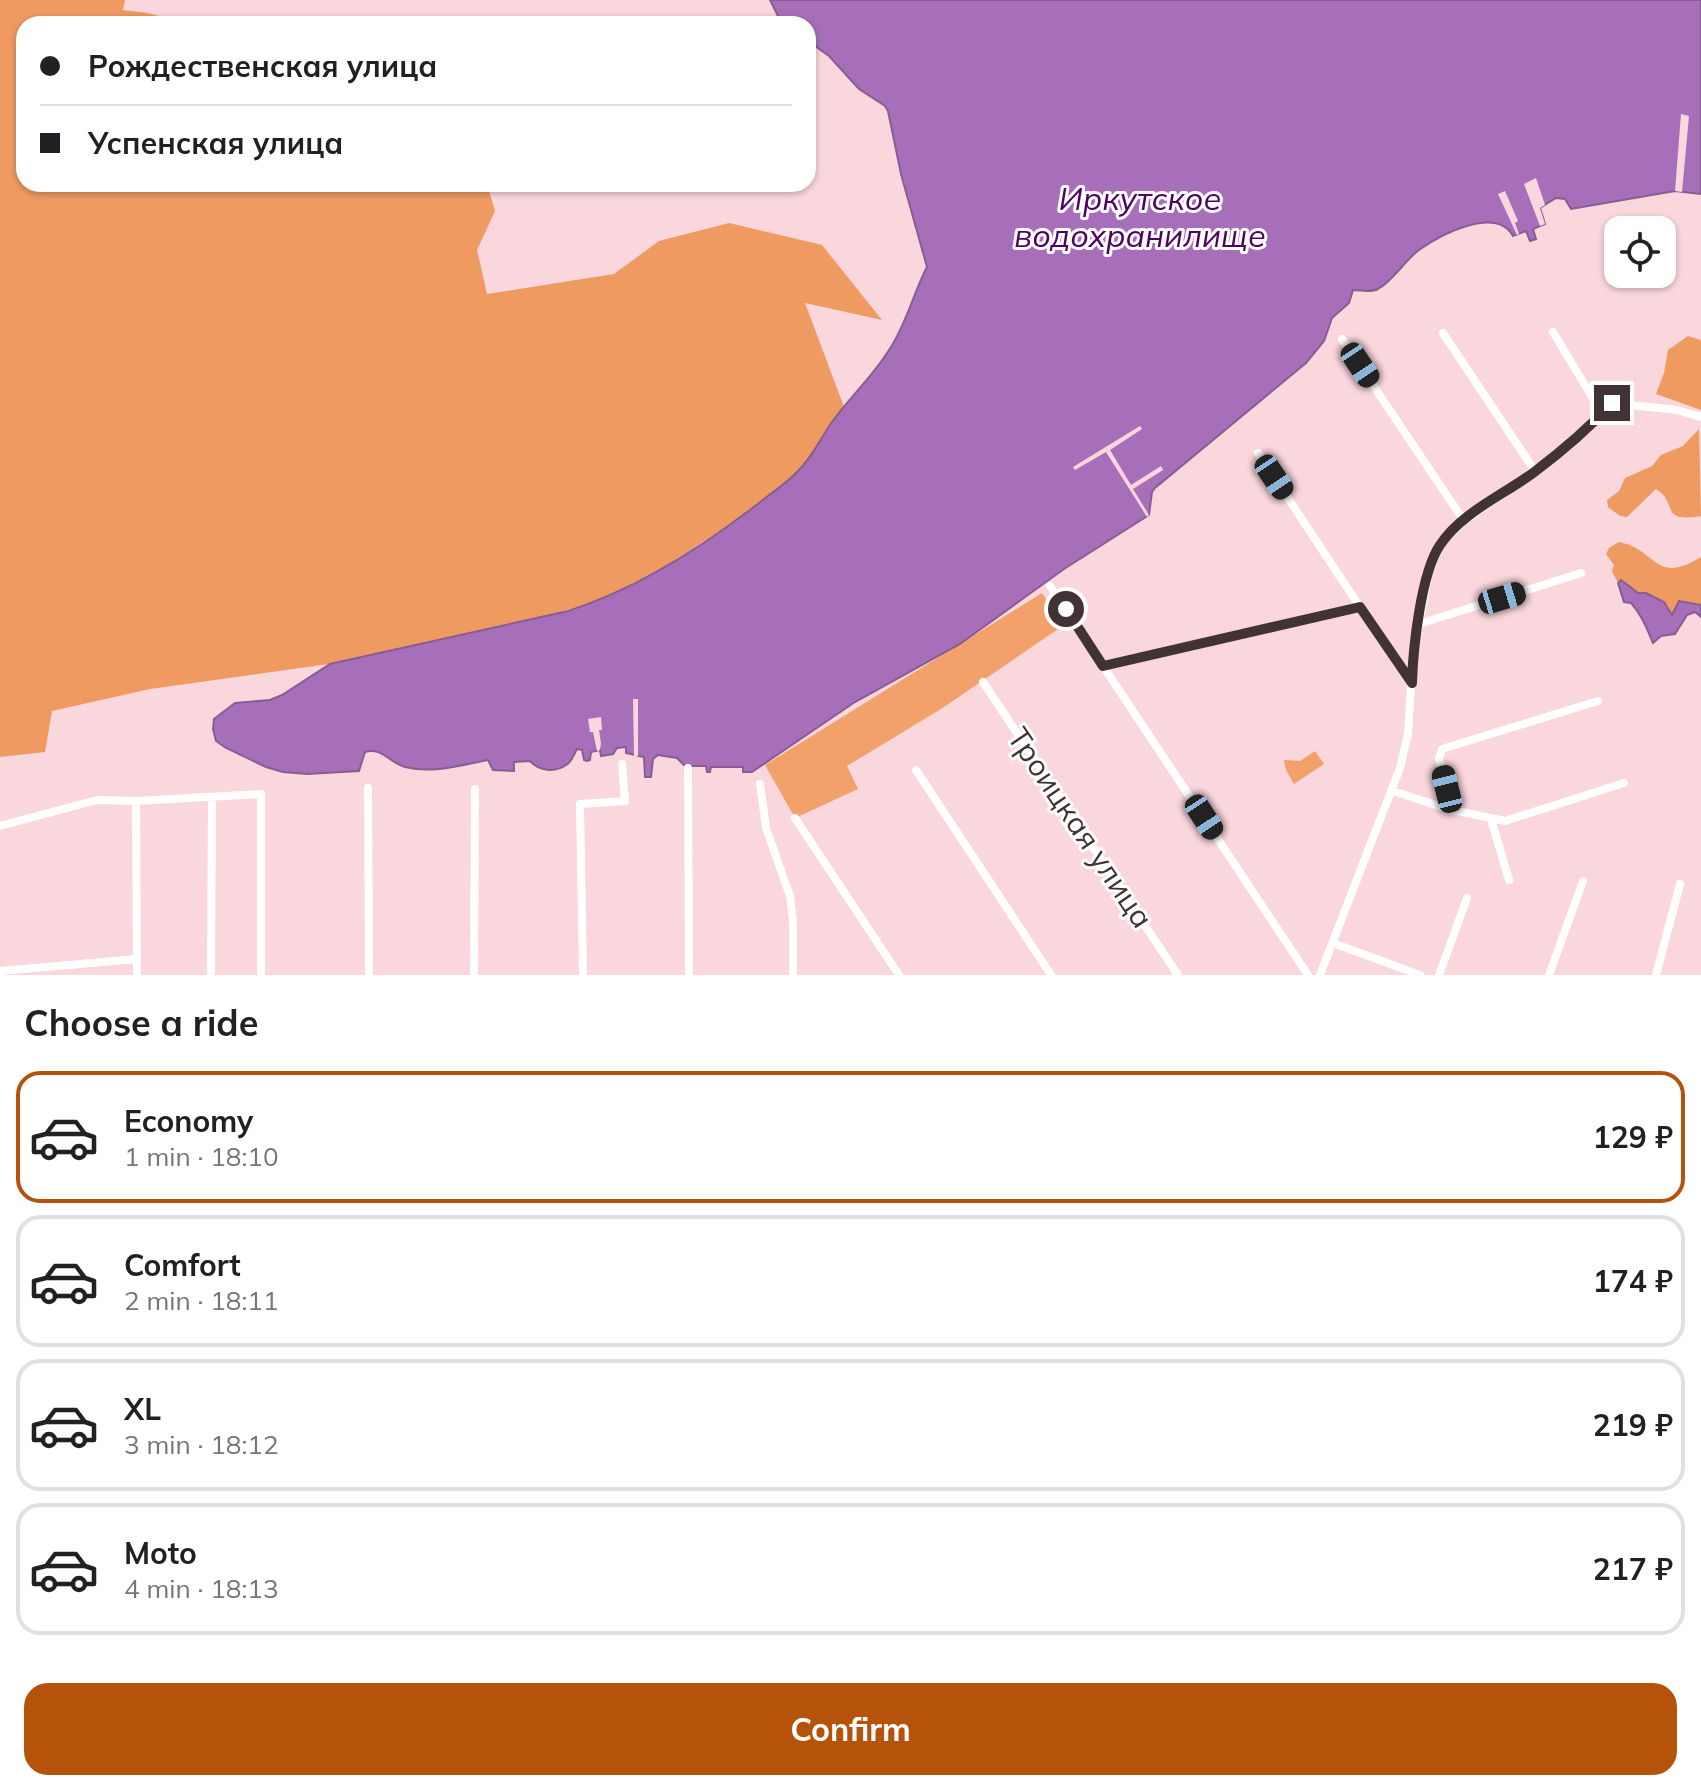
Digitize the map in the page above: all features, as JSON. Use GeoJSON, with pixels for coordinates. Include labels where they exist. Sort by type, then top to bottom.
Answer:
{"type":"FeatureCollection","features":[{"type":"Feature","properties":{"kind":"street"},"geometry":{"type":"LineString","coordinates":[[1553,332],[1594,400],[1596,411],[1593,424]]}},
{"type":"Feature","properties":{"kind":"street"},"geometry":{"type":"LineString","coordinates":[[1443,333],[1535,471]]}},
{"type":"Feature","properties":{"kind":"street"},"geometry":{"type":"LineString","coordinates":[[1342,339],[1464,521]]}},
{"type":"Feature","properties":{"kind":"street"},"geometry":{"type":"LineString","coordinates":[[1320,975],[1393,791],[1408,734],[1413,653],[1419,624],[1434,556],[1450,532],[1535,471],[1593,424],[1612,403],[1677,410],[1701,417]]}},
{"type":"Feature","properties":{"kind":"street"},"geometry":{"type":"LineString","coordinates":[[1258,453],[1412,683]]}},
{"type":"Feature","properties":{"kind":"street"},"geometry":{"type":"LineString","coordinates":[[1419,624],[1581,573]]}},
{"type":"Feature","properties":{"kind":"street"},"geometry":{"type":"LineString","coordinates":[[1050,586],[1308,975]]}},
{"type":"Feature","properties":{"kind":"street"},"geometry":{"type":"LineString","coordinates":[[1103,666],[1360,607]]}},
{"type":"Feature","properties":{"kind":"street","name":"Троицкая улица"},"geometry":{"type":"LineString","coordinates":[[983,682],[1178,975]]}},
{"type":"Feature","properties":{"kind":"street"},"geometry":{"type":"LineString","coordinates":[[1454,810],[1439,759],[1442,749],[1598,701]]}},
{"type":"Feature","properties":{"kind":"street"},"geometry":{"type":"LineString","coordinates":[[583,975],[580,804],[625,801],[622,764]]}},
{"type":"Feature","properties":{"kind":"street"},"geometry":{"type":"LineString","coordinates":[[688,768],[689,975]]}},
{"type":"Feature","properties":{"kind":"street"},"geometry":{"type":"LineString","coordinates":[[916,770],[1051,975]]}},
{"type":"Feature","properties":{"kind":"street"},"geometry":{"type":"LineString","coordinates":[[1393,791],[1454,810],[1505,821],[1624,783]]}},
{"type":"Feature","properties":{"kind":"street"},"geometry":{"type":"LineString","coordinates":[[760,784],[766,828],[790,896],[793,975]]}},
{"type":"Feature","properties":{"kind":"street"},"geometry":{"type":"LineString","coordinates":[[368,788],[369,975]]}},
{"type":"Feature","properties":{"kind":"street"},"geometry":{"type":"LineString","coordinates":[[474,975],[475,789]]}},
{"type":"Feature","properties":{"kind":"street"},"geometry":{"type":"LineString","coordinates":[[0,826],[97,800],[136,801],[261,794],[261,975]]}},
{"type":"Feature","properties":{"kind":"street"},"geometry":{"type":"LineString","coordinates":[[211,975],[212,797]]}},
{"type":"Feature","properties":{"kind":"street"},"geometry":{"type":"LineString","coordinates":[[136,801],[137,975]]}},
{"type":"Feature","properties":{"kind":"street"},"geometry":{"type":"LineString","coordinates":[[795,818],[899,975]]}},
{"type":"Feature","properties":{"kind":"street"},"geometry":{"type":"LineString","coordinates":[[1491,819],[1509,880]]}},
{"type":"Feature","properties":{"kind":"street"},"geometry":{"type":"LineString","coordinates":[[1549,975],[1583,881]]}},
{"type":"Feature","properties":{"kind":"street"},"geometry":{"type":"LineString","coordinates":[[1656,975],[1680,884]]}},
{"type":"Feature","properties":{"kind":"street"},"geometry":{"type":"LineString","coordinates":[[1439,975],[1467,898]]}},
{"type":"Feature","properties":{"kind":"street"},"geometry":{"type":"LineString","coordinates":[[1333,943],[1420,975]]}},
{"type":"Feature","properties":{"kind":"street"},"geometry":{"type":"LineString","coordinates":[[0,971],[137,959]]}},
{"type":"Feature","properties":{"kind":"shaded area"},"geometry":{"type":"Polygon","coordinates":[[[0,0],[125,0],[123,10],[159,16],[16,16],[16,192],[489,192],[495,211],[477,250],[487,294],[614,274],[659,241],[729,223],[822,245],[882,320],[805,303],[844,407],[810,458],[796,474],[735,521],[664,567],[600,600],[540,618],[350,661],[150,689],[52,711],[45,752],[0,757],[0,0]]]}},
{"type":"Feature","properties":{"kind":"shaded area"},"geometry":{"type":"Polygon","coordinates":[[[1688,336],[1701,340],[1701,410],[1656,394],[1668,350],[1688,336]]]}},
{"type":"Feature","properties":{"kind":"shaded area"},"geometry":{"type":"Polygon","coordinates":[[[1699,429],[1701,516],[1679,517],[1674,514],[1663,494],[1656,489],[1627,517],[1608,507],[1607,500],[1619,491],[1625,478],[1652,466],[1661,455],[1683,446],[1699,429]]]}},
{"type":"Feature","properties":{"kind":"shaded area"},"geometry":{"type":"Polygon","coordinates":[[[1619,542],[1641,551],[1664,567],[1686,565],[1701,557],[1701,605],[1679,601],[1673,616],[1664,601],[1638,593],[1621,580],[1618,583],[1612,571],[1614,565],[1606,554],[1619,542]]]}},
{"type":"Feature","properties":{"kind":"shaded area"},"geometry":{"type":"Polygon","coordinates":[[[1042,593],[1064,625],[941,709],[847,766],[858,789],[795,818],[765,765],[1042,593]]]}},
{"type":"Feature","properties":{"kind":"shaded area"},"geometry":{"type":"Polygon","coordinates":[[[1315,751],[1324,764],[1294,784],[1284,760],[1300,761],[1315,751]]]}},
{"type":"Feature","properties":{"kind":"water","name":"Иркутское водохранилище"},"geometry":{"type":"Polygon","coordinates":[[[770,0],[1701,0],[1701,194],[1675,191],[1571,209],[1565,199],[1556,198],[1540,208],[1545,224],[1533,229],[1536,239],[1530,241],[1526,231],[1513,236],[1505,227],[1481,223],[1453,231],[1428,244],[1378,289],[1353,290],[1349,303],[1332,318],[1324,341],[1306,363],[1155,488],[1149,515],[1064,569],[960,644],[855,702],[752,772],[743,772],[743,767],[711,767],[707,772],[706,766],[685,766],[677,758],[658,755],[653,759],[651,777],[645,777],[644,757],[626,753],[626,747],[601,756],[600,750],[591,752],[587,761],[582,750],[577,749],[568,764],[552,770],[542,769],[530,761],[514,762],[514,771],[493,770],[488,760],[447,768],[416,769],[371,751],[365,752],[359,771],[307,774],[266,767],[216,741],[214,719],[235,703],[270,700],[330,664],[568,611],[619,591],[668,566],[737,520],[793,476],[807,461],[839,413],[889,350],[927,267],[901,174],[888,111],[859,89],[829,56],[816,47],[816,16],[778,16],[770,0]]]}},
{"type":"Feature","properties":{"kind":"water"},"geometry":{"type":"Polygon","coordinates":[[[1621,580],[1638,593],[1646,593],[1664,602],[1672,615],[1679,601],[1701,605],[1701,617],[1695,612],[1687,615],[1675,634],[1661,636],[1653,643],[1638,612],[1631,603],[1624,602],[1618,583],[1621,580]]]}},
{"type":"Feature","properties":{"kind":"pier"},"geometry":{"type":"Polygon","coordinates":[[[1681,114],[1689,116],[1682,192],[1675,191],[1681,114]]]}},
{"type":"Feature","properties":{"kind":"pier"},"geometry":{"type":"Polygon","coordinates":[[[1536,178],[1545,205],[1540,208],[1545,224],[1540,226],[1524,184],[1536,178]]]}},
{"type":"Feature","properties":{"kind":"pier"},"geometry":{"type":"Polygon","coordinates":[[[1505,191],[1518,221],[1515,223],[1517,235],[1498,194],[1505,191]]]}},
{"type":"Feature","properties":{"kind":"pier"},"geometry":{"type":"Polygon","coordinates":[[[1140,426],[1142,429],[1110,450],[1131,485],[1161,466],[1163,470],[1133,489],[1149,515],[1147,517],[1106,452],[1075,470],[1073,467],[1140,426]]]}},
{"type":"Feature","properties":{"kind":"pier"},"geometry":{"type":"Polygon","coordinates":[[[633,699],[638,699],[638,756],[634,756],[633,699]]]}},
{"type":"Feature","properties":{"kind":"pier"},"geometry":{"type":"Polygon","coordinates":[[[601,717],[601,743],[597,751],[588,719],[601,717]]]}},
{"type":"Feature","properties":{"kind":"route"},"geometry":{"type":"LineString","coordinates":[[1066,609],[1103,666],[1360,607],[1412,683],[1413,653],[1429,573],[1440,544],[1464,521],[1535,471],[1593,424],[1612,403]]}}]}
